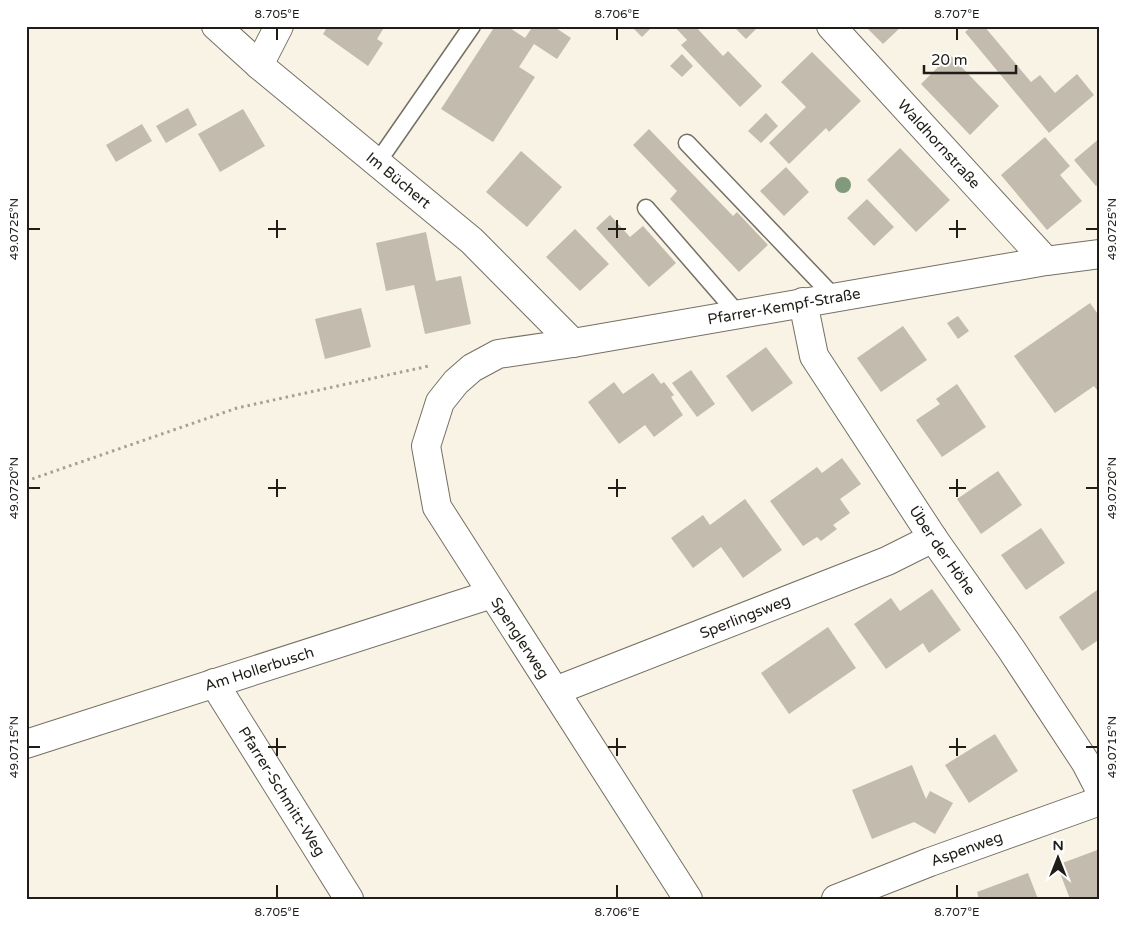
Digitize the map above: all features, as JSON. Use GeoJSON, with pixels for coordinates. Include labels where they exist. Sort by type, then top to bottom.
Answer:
{"type":"FeatureCollection","features":[{"type":"Feature","properties":{"kind":"street","name":"Im Büchert"},"geometry":{"type":"LineString","coordinates":[[216,26],[259,65],[472,241],[573,342]]}},
{"type":"Feature","properties":{"kind":"street"},"geometry":{"type":"LineString","coordinates":[[259,65],[279,26]]}},
{"type":"Feature","properties":{"kind":"street","name":"Waldhornstraße"},"geometry":{"type":"LineString","coordinates":[[831,26],[1046,261]]}},
{"type":"Feature","properties":{"kind":"street","name":"Pfarrer-Kempf-Straße"},"geometry":{"type":"LineString","coordinates":[[472,368],[498,354],[1046,261],[1100,254]]}},
{"type":"Feature","properties":{"kind":"street","name":"Über der Höhe"},"geometry":{"type":"LineString","coordinates":[[802,302],[814,356],[933,538],[1022,666],[1086,763],[1100,790]]}},
{"type":"Feature","properties":{"kind":"street","name":"Spenglerweg"},"geometry":{"type":"LineString","coordinates":[[472,368],[456,382],[440,402],[426,446],[437,507],[688,899]]}},
{"type":"Feature","properties":{"kind":"street","name":"Sperlingsweg"},"geometry":{"type":"LineString","coordinates":[[555,691],[886,562],[933,538]]}},
{"type":"Feature","properties":{"kind":"street","name":"Am Hollerbusch"},"geometry":{"type":"LineString","coordinates":[[26,744],[492,594]]}},
{"type":"Feature","properties":{"kind":"street","name":"Pfarrer-Schmitt-Weg"},"geometry":{"type":"LineString","coordinates":[[214,683],[350,899]]}},
{"type":"Feature","properties":{"kind":"street","name":"Aspenweg"},"geometry":{"type":"LineString","coordinates":[[836,899],[930,862],[1100,801]]}},
{"type":"Feature","properties":{"kind":"lane"},"geometry":{"type":"LineString","coordinates":[[377,163],[472,26]]}},
{"type":"Feature","properties":{"kind":"lane"},"geometry":{"type":"LineString","coordinates":[[687,143],[834,297]]}},
{"type":"Feature","properties":{"kind":"lane"},"geometry":{"type":"LineString","coordinates":[[646,208],[738,314]]}},
{"type":"Feature","properties":{"kind":"path"},"geometry":{"type":"LineString","coordinates":[[26,481],[237,408],[441,364],[472,368]]}},
{"type":"Feature","properties":{"kind":"building"},"geometry":{"type":"Polygon","coordinates":[[[328,26],[385,26],[377,39],[383,43],[368,66],[323,34],[328,26]]]}},
{"type":"Feature","properties":{"kind":"building"},"geometry":{"type":"Polygon","coordinates":[[[495,26],[507,26],[525,38],[533,26],[553,26],[571,38],[557,59],[534,44],[519,67],[535,77],[493,142],[441,109],[495,26]]]}},
{"type":"Feature","properties":{"kind":"building"},"geometry":{"type":"Polygon","coordinates":[[[631,26],[653,26],[642,37],[631,26]]]}},
{"type":"Feature","properties":{"kind":"building"},"geometry":{"type":"Polygon","coordinates":[[[674,26],[695,26],[723,56],[728,51],[762,86],[740,107],[681,45],[687,40],[674,26]]]}},
{"type":"Feature","properties":{"kind":"building"},"geometry":{"type":"Polygon","coordinates":[[[733,26],[759,26],[746,39],[733,26]]]}},
{"type":"Feature","properties":{"kind":"building"},"geometry":{"type":"Polygon","coordinates":[[[865,26],[902,26],[883,44],[865,26]]]}},
{"type":"Feature","properties":{"kind":"building"},"geometry":{"type":"Polygon","coordinates":[[[972,26],[984,26],[1031,82],[1040,75],[1055,93],[1077,74],[1094,95],[1049,133],[965,32],[972,26]]]}},
{"type":"Feature","properties":{"kind":"building"},"geometry":{"type":"Polygon","coordinates":[[[812,52],[861,101],[829,132],[826,128],[789,164],[769,143],[806,107],[781,82],[812,52]]]}},
{"type":"Feature","properties":{"kind":"building"},"geometry":{"type":"Polygon","coordinates":[[[682,54],[693,66],[682,77],[670,66],[682,54]]]}},
{"type":"Feature","properties":{"kind":"building"},"geometry":{"type":"Polygon","coordinates":[[[950,55],[999,106],[970,135],[921,84],[950,55]]]}},
{"type":"Feature","properties":{"kind":"building"},"geometry":{"type":"Polygon","coordinates":[[[188,108],[197,125],[166,143],[156,126],[188,108]]]}},
{"type":"Feature","properties":{"kind":"building"},"geometry":{"type":"Polygon","coordinates":[[[243,109],[265,146],[220,172],[198,134],[243,109]]]}},
{"type":"Feature","properties":{"kind":"building"},"geometry":{"type":"Polygon","coordinates":[[[766,113],[778,126],[761,143],[748,131],[766,113]]]}},
{"type":"Feature","properties":{"kind":"building"},"geometry":{"type":"Polygon","coordinates":[[[142,124],[152,141],[116,162],[106,145],[142,124]]]}},
{"type":"Feature","properties":{"kind":"building"},"geometry":{"type":"Polygon","coordinates":[[[649,129],[733,216],[737,212],[768,245],[739,272],[670,199],[677,191],[633,145],[649,129]]]}},
{"type":"Feature","properties":{"kind":"building"},"geometry":{"type":"Polygon","coordinates":[[[1045,137],[1070,166],[1060,175],[1082,201],[1047,230],[1001,175],[1045,137]]]}},
{"type":"Feature","properties":{"kind":"building"},"geometry":{"type":"Polygon","coordinates":[[[1100,138],[1100,183],[1096,186],[1074,160],[1100,138]]]}},
{"type":"Feature","properties":{"kind":"building"},"geometry":{"type":"Polygon","coordinates":[[[900,148],[950,200],[916,232],[867,180],[900,148]]]}},
{"type":"Feature","properties":{"kind":"building"},"geometry":{"type":"Polygon","coordinates":[[[521,151],[562,187],[527,227],[486,192],[521,151]]]}},
{"type":"Feature","properties":{"kind":"building"},"geometry":{"type":"Polygon","coordinates":[[[786,167],[809,192],[784,216],[760,191],[786,167]]]}},
{"type":"Feature","properties":{"kind":"building"},"geometry":{"type":"Polygon","coordinates":[[[867,199],[894,227],[874,246],[847,218],[867,199]]]}},
{"type":"Feature","properties":{"kind":"building"},"geometry":{"type":"Polygon","coordinates":[[[610,215],[630,237],[643,226],[676,263],[649,287],[596,228],[610,215]]]}},
{"type":"Feature","properties":{"kind":"building"},"geometry":{"type":"Polygon","coordinates":[[[575,229],[609,264],[580,291],[546,257],[575,229]]]}},
{"type":"Feature","properties":{"kind":"building"},"geometry":{"type":"Polygon","coordinates":[[[426,232],[436,281],[461,276],[471,324],[425,334],[414,285],[386,291],[376,243],[426,232]]]}},
{"type":"Feature","properties":{"kind":"building"},"geometry":{"type":"Polygon","coordinates":[[[1090,303],[1100,317],[1100,394],[1094,386],[1055,413],[1014,356],[1090,303]]]}},
{"type":"Feature","properties":{"kind":"building"},"geometry":{"type":"Polygon","coordinates":[[[361,308],[371,347],[325,359],[315,319],[361,308]]]}},
{"type":"Feature","properties":{"kind":"building"},"geometry":{"type":"Polygon","coordinates":[[[958,316],[969,331],[958,339],[947,323],[958,316]]]}},
{"type":"Feature","properties":{"kind":"building"},"geometry":{"type":"Polygon","coordinates":[[[903,326],[927,360],[881,392],[857,358],[903,326]]]}},
{"type":"Feature","properties":{"kind":"building"},"geometry":{"type":"Polygon","coordinates":[[[766,347],[793,383],[752,412],[726,376],[766,347]]]}},
{"type":"Feature","properties":{"kind":"building"},"geometry":{"type":"Polygon","coordinates":[[[691,370],[715,404],[697,417],[672,383],[691,370]]]}},
{"type":"Feature","properties":{"kind":"building"},"geometry":{"type":"Polygon","coordinates":[[[653,373],[661,384],[664,382],[674,395],[671,397],[683,415],[654,437],[645,425],[619,444],[588,402],[614,382],[623,394],[653,373]]]}},
{"type":"Feature","properties":{"kind":"building"},"geometry":{"type":"Polygon","coordinates":[[[957,384],[986,427],[942,457],[916,420],[940,404],[936,399],[957,384]]]}},
{"type":"Feature","properties":{"kind":"building"},"geometry":{"type":"Polygon","coordinates":[[[842,458],[861,484],[840,499],[850,513],[833,525],[837,529],[821,541],[817,537],[803,546],[770,501],[817,467],[822,473],[842,458]]]}},
{"type":"Feature","properties":{"kind":"building"},"geometry":{"type":"Polygon","coordinates":[[[998,471],[1022,505],[981,534],[957,499],[998,471]]]}},
{"type":"Feature","properties":{"kind":"building"},"geometry":{"type":"Polygon","coordinates":[[[745,499],[782,550],[743,578],[721,547],[693,568],[671,538],[703,515],[710,525],[745,499]]]}},
{"type":"Feature","properties":{"kind":"building"},"geometry":{"type":"Polygon","coordinates":[[[1041,528],[1065,563],[1026,590],[1001,555],[1041,528]]]}},
{"type":"Feature","properties":{"kind":"building"},"geometry":{"type":"Polygon","coordinates":[[[1100,588],[1100,639],[1082,651],[1059,617],[1100,588]]]}},
{"type":"Feature","properties":{"kind":"building"},"geometry":{"type":"Polygon","coordinates":[[[932,589],[961,630],[929,653],[923,643],[886,669],[854,624],[891,598],[900,611],[932,589]]]}},
{"type":"Feature","properties":{"kind":"building"},"geometry":{"type":"Polygon","coordinates":[[[828,627],[856,668],[789,714],[761,673],[828,627]]]}},
{"type":"Feature","properties":{"kind":"building"},"geometry":{"type":"Polygon","coordinates":[[[995,734],[1018,771],[969,803],[945,765],[995,734]]]}},
{"type":"Feature","properties":{"kind":"building"},"geometry":{"type":"Polygon","coordinates":[[[912,765],[926,799],[930,791],[953,803],[935,834],[914,822],[872,839],[852,790],[912,765]]]}},
{"type":"Feature","properties":{"kind":"building"},"geometry":{"type":"Polygon","coordinates":[[[1100,849],[1100,899],[1070,899],[1057,865],[1100,849]]]}},
{"type":"Feature","properties":{"kind":"building"},"geometry":{"type":"Polygon","coordinates":[[[1028,873],[1038,899],[979,899],[977,892],[1028,873]]]}}]}
